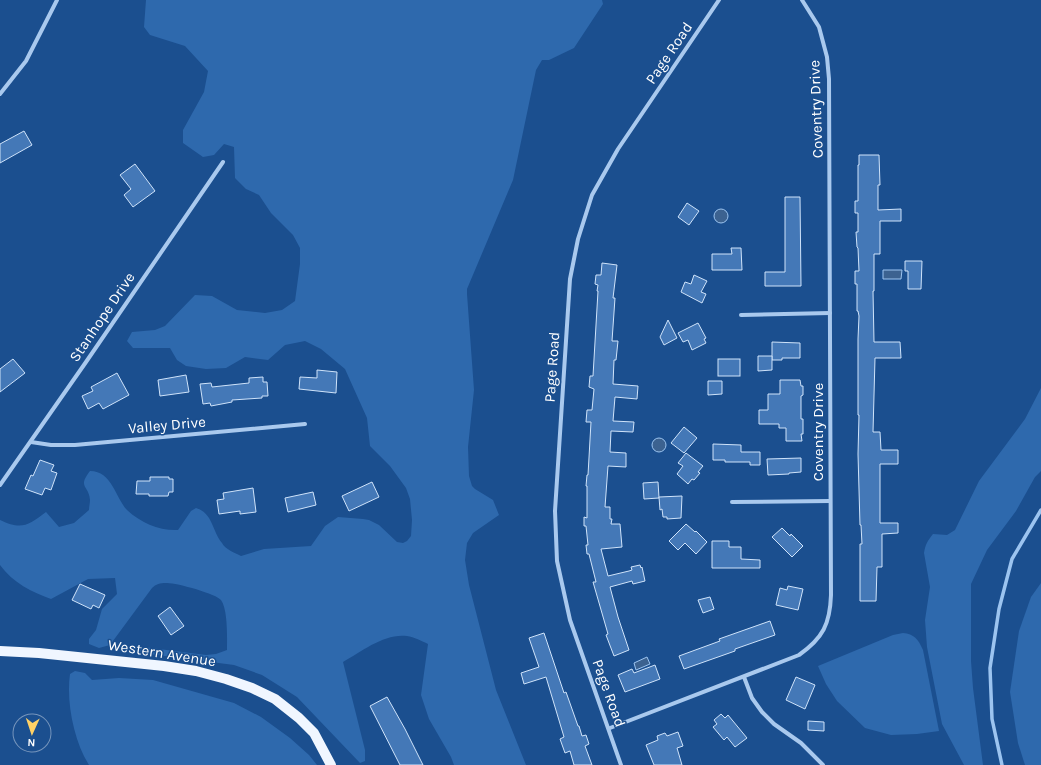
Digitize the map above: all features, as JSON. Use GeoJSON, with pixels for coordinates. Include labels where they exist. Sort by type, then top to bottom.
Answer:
{"type":"FeatureCollection","features":[{"type":"Feature","properties":{"kind":"main road","name":"Western Avenue"},"geometry":{"type":"LineString","coordinates":[[0,651],[40,653],[164,666],[196,671],[233,681],[275,699],[299,718],[314,733],[331,765]]}},
{"type":"Feature","properties":{"kind":"street"},"geometry":{"type":"LineString","coordinates":[[0,94],[26,61],[57,0]]}},
{"type":"Feature","properties":{"kind":"street","name":"Page Road"},"geometry":{"type":"LineString","coordinates":[[622,765],[570,620],[557,561],[556,511],[570,279],[578,239],[592,194],[618,149],[719,0]]}},
{"type":"Feature","properties":{"kind":"street","name":"Coventry Drive"},"geometry":{"type":"LineString","coordinates":[[610,728],[799,655],[811,647],[821,635],[827,624],[831,595],[829,79],[827,57],[819,27],[802,0]]}},
{"type":"Feature","properties":{"kind":"street","name":"Stanhope Drive"},"geometry":{"type":"LineString","coordinates":[[0,485],[223,162]]}},
{"type":"Feature","properties":{"kind":"street"},"geometry":{"type":"LineString","coordinates":[[741,315],[830,313]]}},
{"type":"Feature","properties":{"kind":"street","name":"Valley Drive"},"geometry":{"type":"LineString","coordinates":[[31,442],[51,445],[75,445],[305,424]]}},
{"type":"Feature","properties":{"kind":"street"},"geometry":{"type":"LineString","coordinates":[[732,502],[830,500]]}},
{"type":"Feature","properties":{"kind":"street"},"geometry":{"type":"LineString","coordinates":[[744,677],[752,698],[762,712],[774,724],[801,744],[823,765]]}},
{"type":"Feature","properties":{"kind":"shaded area"},"geometry":{"type":"Polygon","coordinates":[[[146,0],[602,0],[603,4],[574,48],[549,60],[542,60],[536,70],[513,180],[467,289],[474,390],[468,447],[469,476],[472,486],[475,489],[493,500],[499,515],[473,533],[467,543],[465,560],[469,585],[496,690],[526,765],[454,765],[429,719],[421,695],[428,644],[415,638],[407,636],[390,637],[366,648],[343,662],[365,750],[365,761],[360,763],[297,697],[262,675],[234,665],[142,653],[138,649],[143,647],[206,655],[216,654],[227,650],[227,624],[225,610],[221,600],[218,598],[177,584],[166,583],[157,585],[152,588],[110,645],[99,648],[89,644],[89,639],[96,630],[102,609],[117,594],[115,578],[88,579],[51,599],[17,582],[0,565],[0,520],[19,526],[34,521],[46,512],[59,527],[74,523],[89,510],[90,500],[84,481],[90,471],[103,475],[108,480],[123,505],[132,515],[158,528],[178,530],[191,511],[196,508],[202,510],[209,518],[223,545],[230,551],[241,556],[264,549],[311,546],[325,526],[338,517],[369,520],[379,525],[397,542],[403,543],[411,536],[412,520],[410,499],[406,488],[390,466],[370,446],[367,418],[345,369],[321,349],[305,341],[285,345],[268,360],[245,357],[226,368],[206,369],[186,366],[177,360],[170,348],[133,348],[127,341],[132,332],[155,330],[165,326],[195,295],[212,296],[237,310],[265,313],[282,310],[295,301],[300,264],[300,248],[293,235],[271,213],[259,195],[246,189],[235,178],[234,147],[224,144],[214,155],[203,157],[183,143],[183,130],[204,92],[208,71],[185,46],[150,35],[144,27],[146,0]]]}},
{"type":"Feature","properties":{"kind":"shaded area"},"geometry":{"type":"Polygon","coordinates":[[[718,209],[724,209],[728,213],[728,219],[724,223],[718,223],[714,219],[714,213],[718,209]]]}},
{"type":"Feature","properties":{"kind":"shaded area"},"geometry":{"type":"Polygon","coordinates":[[[883,270],[902,270],[901,279],[883,279],[883,270]]]}},
{"type":"Feature","properties":{"kind":"shaded area"},"geometry":{"type":"Polygon","coordinates":[[[1041,388],[1041,471],[1035,477],[1016,511],[987,550],[971,584],[971,661],[983,765],[964,765],[942,724],[927,647],[925,620],[930,587],[924,550],[933,534],[947,535],[955,530],[979,481],[1025,419],[1041,388]]]}},
{"type":"Feature","properties":{"kind":"shaded area"},"geometry":{"type":"Polygon","coordinates":[[[659,438],[664,440],[666,445],[664,450],[659,452],[654,450],[652,445],[654,440],[659,438]]]}},
{"type":"Feature","properties":{"kind":"shaded area"},"geometry":{"type":"Polygon","coordinates":[[[1041,583],[1041,765],[1025,765],[1018,743],[1010,692],[1019,631],[1031,597],[1041,583]]]}},
{"type":"Feature","properties":{"kind":"shaded area"},"geometry":{"type":"Polygon","coordinates":[[[903,633],[915,638],[923,650],[939,731],[891,735],[865,728],[837,701],[826,684],[818,666],[893,635],[903,633]]]}},
{"type":"Feature","properties":{"kind":"shaded area"},"geometry":{"type":"Polygon","coordinates":[[[647,657],[650,664],[636,670],[634,663],[647,657]]]}},
{"type":"Feature","properties":{"kind":"shaded area"},"geometry":{"type":"Polygon","coordinates":[[[75,671],[85,673],[92,680],[119,678],[153,680],[234,703],[261,717],[290,738],[309,755],[317,765],[89,765],[79,745],[70,709],[70,674],[75,671]]]}},
{"type":"Feature","properties":{"kind":"building"},"geometry":{"type":"Polygon","coordinates":[[[24,131],[32,145],[0,163],[0,144],[24,131]]]}},
{"type":"Feature","properties":{"kind":"building"},"geometry":{"type":"Polygon","coordinates":[[[859,155],[879,155],[880,185],[878,185],[878,210],[901,209],[901,221],[880,221],[880,254],[874,254],[874,342],[900,342],[901,358],[875,358],[873,432],[880,432],[881,450],[898,450],[898,464],[880,464],[880,523],[898,523],[898,533],[882,534],[882,567],[877,567],[876,601],[860,601],[860,544],[862,544],[858,454],[859,316],[857,311],[857,284],[855,284],[855,271],[859,271],[856,232],[858,232],[858,213],[855,213],[855,201],[858,201],[859,155]]]}},
{"type":"Feature","properties":{"kind":"building"},"geometry":{"type":"Polygon","coordinates":[[[135,164],[155,191],[133,207],[124,195],[131,189],[120,175],[135,164]]]}},
{"type":"Feature","properties":{"kind":"building"},"geometry":{"type":"Polygon","coordinates":[[[785,197],[800,197],[801,286],[765,286],[765,272],[785,272],[785,197]]]}},
{"type":"Feature","properties":{"kind":"building"},"geometry":{"type":"Polygon","coordinates":[[[687,203],[699,211],[689,225],[678,217],[687,203]]]}},
{"type":"Feature","properties":{"kind":"building"},"geometry":{"type":"Polygon","coordinates":[[[731,248],[741,248],[742,270],[712,270],[712,254],[732,254],[731,248]]]}},
{"type":"Feature","properties":{"kind":"building"},"geometry":{"type":"Polygon","coordinates":[[[905,261],[922,261],[921,289],[908,289],[908,271],[905,271],[905,261]]]}},
{"type":"Feature","properties":{"kind":"building"},"geometry":{"type":"Polygon","coordinates":[[[602,263],[617,265],[613,298],[615,298],[612,341],[618,341],[616,360],[614,360],[613,384],[638,386],[637,399],[615,397],[613,421],[634,422],[633,432],[611,431],[610,452],[626,453],[626,467],[608,466],[605,507],[610,507],[610,519],[612,519],[611,524],[620,524],[622,547],[601,549],[608,576],[632,570],[631,567],[640,565],[641,568],[642,567],[645,581],[633,584],[632,581],[610,587],[629,650],[614,656],[606,635],[608,634],[593,582],[596,582],[589,554],[587,554],[586,545],[588,545],[586,526],[584,526],[584,517],[587,518],[586,486],[591,422],[586,422],[587,410],[592,410],[594,389],[589,387],[590,376],[593,376],[598,291],[598,285],[595,284],[596,275],[601,275],[602,263]]]}},
{"type":"Feature","properties":{"kind":"building"},"geometry":{"type":"Polygon","coordinates":[[[694,275],[707,281],[701,292],[706,294],[702,303],[681,292],[685,282],[691,284],[694,275]]]}},
{"type":"Feature","properties":{"kind":"building"},"geometry":{"type":"Polygon","coordinates":[[[668,320],[677,338],[664,345],[660,337],[668,320]]]}},
{"type":"Feature","properties":{"kind":"building"},"geometry":{"type":"Polygon","coordinates":[[[698,323],[706,338],[704,339],[706,343],[692,350],[688,340],[683,342],[678,333],[698,323]]]}},
{"type":"Feature","properties":{"kind":"building"},"geometry":{"type":"Polygon","coordinates":[[[772,342],[800,343],[800,358],[782,358],[782,360],[772,360],[772,342]]]}},
{"type":"Feature","properties":{"kind":"building"},"geometry":{"type":"Polygon","coordinates":[[[758,356],[772,356],[772,370],[758,371],[758,356]]]}},
{"type":"Feature","properties":{"kind":"building"},"geometry":{"type":"Polygon","coordinates":[[[13,359],[25,373],[0,392],[0,369],[13,359]]]}},
{"type":"Feature","properties":{"kind":"building"},"geometry":{"type":"Polygon","coordinates":[[[718,359],[740,359],[740,376],[718,376],[718,359]]]}},
{"type":"Feature","properties":{"kind":"building"},"geometry":{"type":"Polygon","coordinates":[[[317,370],[337,372],[336,393],[299,389],[300,377],[317,378],[317,370]]]}},
{"type":"Feature","properties":{"kind":"building"},"geometry":{"type":"Polygon","coordinates":[[[117,373],[129,395],[103,409],[99,403],[88,409],[82,396],[93,391],[91,387],[117,373]]]}},
{"type":"Feature","properties":{"kind":"building"},"geometry":{"type":"Polygon","coordinates":[[[186,375],[189,392],[160,396],[158,380],[186,375]]]}},
{"type":"Feature","properties":{"kind":"building"},"geometry":{"type":"Polygon","coordinates":[[[263,377],[263,382],[267,382],[268,396],[262,396],[262,398],[232,400],[232,402],[211,406],[210,403],[203,404],[200,384],[211,383],[212,387],[249,383],[249,378],[263,377]]]}},
{"type":"Feature","properties":{"kind":"building"},"geometry":{"type":"Polygon","coordinates":[[[780,380],[800,380],[801,386],[803,386],[803,395],[801,396],[801,419],[803,419],[803,434],[801,434],[802,441],[786,441],[786,428],[779,428],[779,424],[759,424],[759,410],[768,410],[768,394],[780,394],[780,380]]]}},
{"type":"Feature","properties":{"kind":"building"},"geometry":{"type":"Polygon","coordinates":[[[708,381],[722,381],[722,394],[708,395],[708,381]]]}},
{"type":"Feature","properties":{"kind":"building"},"geometry":{"type":"Polygon","coordinates":[[[684,427],[697,438],[684,453],[671,443],[684,427]]]}},
{"type":"Feature","properties":{"kind":"building"},"geometry":{"type":"Polygon","coordinates":[[[713,444],[741,445],[741,452],[760,452],[760,465],[750,465],[750,462],[725,462],[725,460],[713,460],[713,444]]]}},
{"type":"Feature","properties":{"kind":"building"},"geometry":{"type":"Polygon","coordinates":[[[686,453],[703,466],[698,472],[700,473],[688,484],[677,474],[683,466],[678,463],[686,453]]]}},
{"type":"Feature","properties":{"kind":"building"},"geometry":{"type":"Polygon","coordinates":[[[801,458],[801,472],[768,475],[767,459],[801,458]]]}},
{"type":"Feature","properties":{"kind":"building"},"geometry":{"type":"Polygon","coordinates":[[[40,460],[54,465],[51,471],[57,473],[51,490],[45,488],[42,495],[25,489],[40,460]]]}},
{"type":"Feature","properties":{"kind":"building"},"geometry":{"type":"Polygon","coordinates":[[[150,477],[169,477],[169,479],[173,479],[173,492],[169,492],[168,496],[136,494],[137,481],[150,481],[150,477]]]}},
{"type":"Feature","properties":{"kind":"building"},"geometry":{"type":"Polygon","coordinates":[[[372,482],[379,497],[349,511],[342,496],[372,482]]]}},
{"type":"Feature","properties":{"kind":"building"},"geometry":{"type":"Polygon","coordinates":[[[658,482],[659,498],[644,499],[643,483],[658,482]]]}},
{"type":"Feature","properties":{"kind":"building"},"geometry":{"type":"Polygon","coordinates":[[[253,488],[256,512],[240,514],[240,511],[219,514],[217,500],[224,499],[223,493],[253,488]]]}},
{"type":"Feature","properties":{"kind":"building"},"geometry":{"type":"Polygon","coordinates":[[[313,492],[316,505],[288,512],[285,498],[313,492]]]}},
{"type":"Feature","properties":{"kind":"building"},"geometry":{"type":"Polygon","coordinates":[[[682,496],[681,518],[667,519],[667,517],[663,517],[662,509],[660,510],[659,497],[682,496]]]}},
{"type":"Feature","properties":{"kind":"building"},"geometry":{"type":"Polygon","coordinates":[[[686,524],[707,542],[696,554],[685,543],[678,550],[669,541],[686,524]]]}},
{"type":"Feature","properties":{"kind":"building"},"geometry":{"type":"Polygon","coordinates":[[[782,528],[790,536],[791,534],[803,546],[792,557],[772,537],[782,528]]]}},
{"type":"Feature","properties":{"kind":"building"},"geometry":{"type":"Polygon","coordinates":[[[712,541],[729,541],[729,547],[741,547],[741,559],[760,560],[760,568],[712,568],[712,541]]]}},
{"type":"Feature","properties":{"kind":"building"},"geometry":{"type":"Polygon","coordinates":[[[80,584],[105,595],[99,608],[93,605],[91,609],[72,600],[80,584]]]}},
{"type":"Feature","properties":{"kind":"building"},"geometry":{"type":"Polygon","coordinates":[[[788,586],[803,589],[798,610],[776,605],[780,588],[787,590],[788,586]]]}},
{"type":"Feature","properties":{"kind":"building"},"geometry":{"type":"Polygon","coordinates":[[[710,597],[714,609],[703,613],[698,600],[710,597]]]}},
{"type":"Feature","properties":{"kind":"building"},"geometry":{"type":"Polygon","coordinates":[[[170,607],[184,626],[171,635],[158,616],[170,607]]]}},
{"type":"Feature","properties":{"kind":"building"},"geometry":{"type":"Polygon","coordinates":[[[770,621],[775,635],[684,669],[679,656],[720,641],[719,639],[770,621]]]}},
{"type":"Feature","properties":{"kind":"building"},"geometry":{"type":"Polygon","coordinates":[[[544,633],[564,693],[566,692],[582,736],[586,735],[589,744],[585,746],[592,765],[574,765],[570,751],[565,753],[560,739],[564,737],[546,677],[524,684],[521,673],[539,667],[529,638],[544,633]]]}},
{"type":"Feature","properties":{"kind":"building"},"geometry":{"type":"Polygon","coordinates":[[[655,665],[660,679],[625,692],[618,675],[632,669],[634,673],[655,665]]]}},
{"type":"Feature","properties":{"kind":"building"},"geometry":{"type":"Polygon","coordinates":[[[796,677],[815,685],[805,709],[786,700],[796,677]]]}},
{"type":"Feature","properties":{"kind":"building"},"geometry":{"type":"Polygon","coordinates":[[[387,697],[423,765],[400,765],[370,706],[387,697]]]}},
{"type":"Feature","properties":{"kind":"building"},"geometry":{"type":"Polygon","coordinates":[[[721,714],[725,718],[728,715],[747,738],[735,747],[727,737],[724,740],[713,727],[717,724],[714,720],[721,714]]]}},
{"type":"Feature","properties":{"kind":"building"},"geometry":{"type":"Polygon","coordinates":[[[808,721],[824,722],[824,731],[808,730],[808,721]]]}},
{"type":"Feature","properties":{"kind":"building"},"geometry":{"type":"Polygon","coordinates":[[[678,732],[683,746],[677,748],[682,765],[654,765],[646,745],[658,740],[657,736],[665,733],[667,736],[678,732]]]}},
{"type":"Feature","properties":{"kind":"waterway"},"geometry":{"type":"LineString","coordinates":[[1002,765],[992,719],[990,668],[999,609],[1012,559],[1041,510]]}}]}
